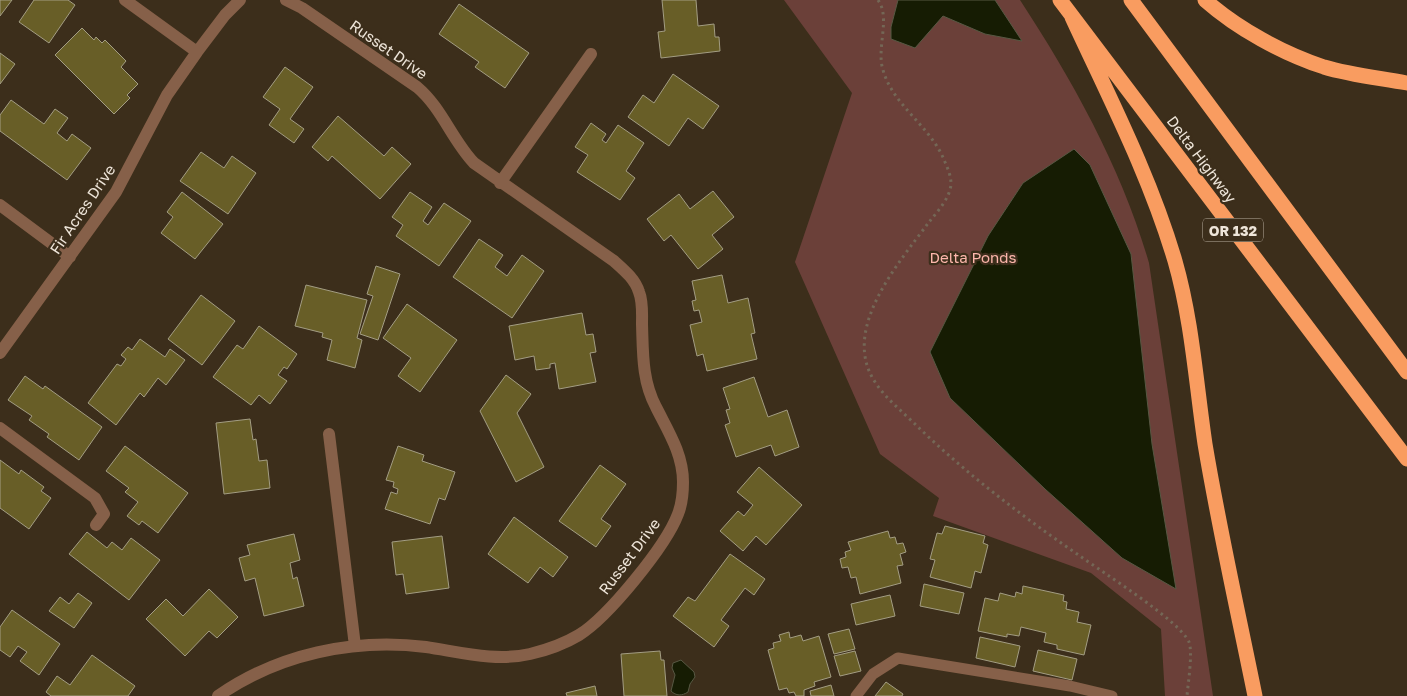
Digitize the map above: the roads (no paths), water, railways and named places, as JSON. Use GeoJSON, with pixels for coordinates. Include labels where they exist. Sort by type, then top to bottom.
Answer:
{"type":"FeatureCollection","features":[{"type":"Feature","properties":{"kind":"highway","name":"Delta Highway"},"geometry":{"type":"LineString","coordinates":[[1060,0],[1407,459]]}},
{"type":"Feature","properties":{"kind":"highway"},"geometry":{"type":"LineString","coordinates":[[1131,0],[1407,372]]}},
{"type":"Feature","properties":{"kind":"highway"},"geometry":{"type":"LineString","coordinates":[[1205,0],[1253,34],[1285,51],[1326,67],[1407,83]]}},
{"type":"Feature","properties":{"kind":"highway"},"geometry":{"type":"LineString","coordinates":[[1072,18],[1144,173],[1176,263],[1185,304],[1206,446],[1255,696]]}},
{"type":"Feature","properties":{"kind":"street"},"geometry":{"type":"LineString","coordinates":[[126,0],[197,52],[225,15],[240,0]]}},
{"type":"Feature","properties":{"kind":"street","name":"Russet Drive"},"geometry":{"type":"LineString","coordinates":[[218,696],[259,672],[325,650],[355,646],[420,647],[493,656],[512,656],[528,655],[564,643],[595,623],[614,605],[666,536],[678,513],[683,481],[677,448],[655,406],[645,377],[639,292],[633,280],[614,261],[500,183],[466,155],[431,100],[417,87],[302,8],[286,0]]}},
{"type":"Feature","properties":{"kind":"street","name":"Fir Acres Drive"},"geometry":{"type":"LineString","coordinates":[[0,353],[116,192],[167,95],[197,52]]}},
{"type":"Feature","properties":{"kind":"street"},"geometry":{"type":"LineString","coordinates":[[500,183],[591,54]]}},
{"type":"Feature","properties":{"kind":"street"},"geometry":{"type":"LineString","coordinates":[[0,205],[70,257]]}},
{"type":"Feature","properties":{"kind":"street"},"geometry":{"type":"LineString","coordinates":[[0,428],[95,498],[104,514],[96,525]]}},
{"type":"Feature","properties":{"kind":"street"},"geometry":{"type":"LineString","coordinates":[[330,434],[355,646]]}},
{"type":"Feature","properties":{"kind":"lane"},"geometry":{"type":"LineString","coordinates":[[856,696],[873,674],[898,658],[1070,686],[1112,696]]}},
{"type":"Feature","properties":{"kind":"park label","name":"Delta Ponds"},"geometry":{"type":"Point","coordinates":[973,257]}}]}
